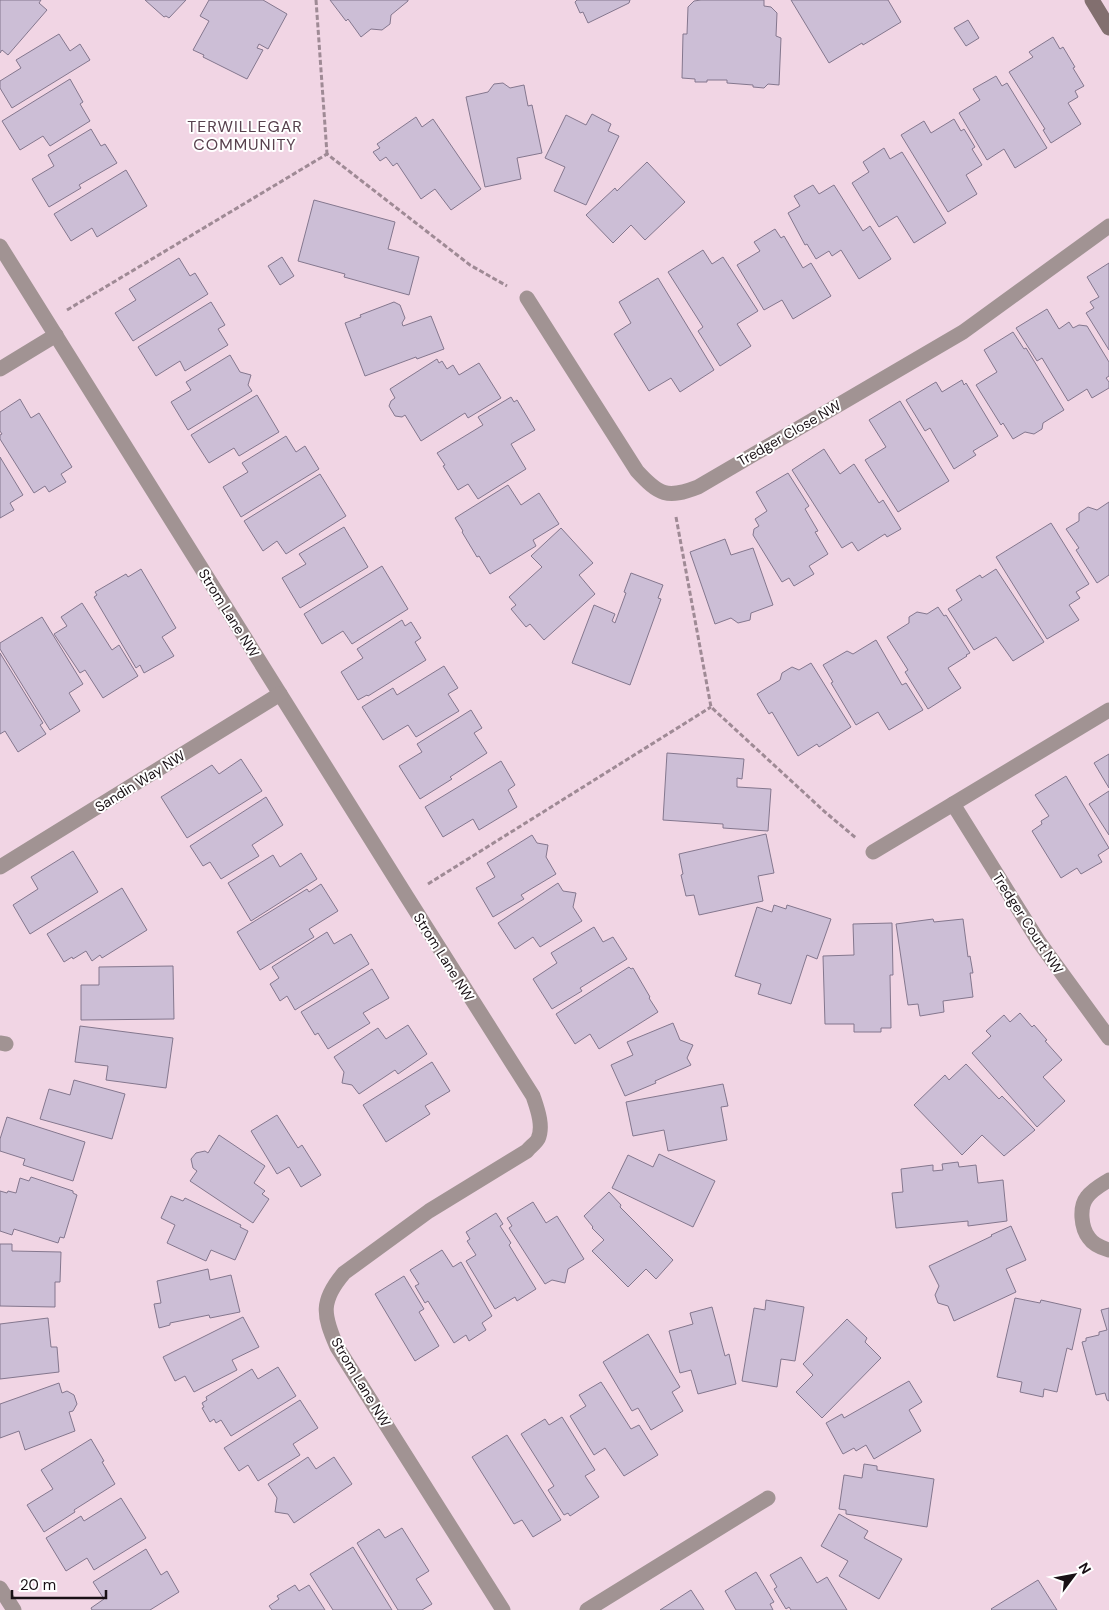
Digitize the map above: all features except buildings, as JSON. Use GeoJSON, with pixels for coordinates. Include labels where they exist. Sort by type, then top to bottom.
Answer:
{"type":"FeatureCollection","features":[{"type":"Feature","properties":{"kind":"street"},"geometry":{"type":"LineString","coordinates":[[1092,0],[1109,28]]}},
{"type":"Feature","properties":{"kind":"street","name":"Tredger Close NW"},"geometry":{"type":"LineString","coordinates":[[672,494],[683,493],[698,487],[963,332],[1109,226]]}},
{"type":"Feature","properties":{"kind":"street","name":"Strom Lane NW"},"geometry":{"type":"LineString","coordinates":[[0,246],[532,1096],[538,1111],[540,1124],[538,1139],[527,1151],[429,1211],[344,1273],[335,1284],[327,1299],[326,1314],[338,1347],[503,1610]]}},
{"type":"Feature","properties":{"kind":"street"},"geometry":{"type":"LineString","coordinates":[[527,298],[637,472],[658,491],[672,494]]}},
{"type":"Feature","properties":{"kind":"street"},"geometry":{"type":"LineString","coordinates":[[0,370],[56,335]]}},
{"type":"Feature","properties":{"kind":"street","name":"Sandin Way NW"},"geometry":{"type":"LineString","coordinates":[[0,867],[280,694]]}},
{"type":"Feature","properties":{"kind":"street"},"geometry":{"type":"LineString","coordinates":[[873,852],[1109,710]]}},
{"type":"Feature","properties":{"kind":"street","name":"Tredger Court NW"},"geometry":{"type":"LineString","coordinates":[[953,804],[1039,942],[1109,1038]]}},
{"type":"Feature","properties":{"kind":"street"},"geometry":{"type":"LineString","coordinates":[[1109,1180],[1085,1198],[1082,1212],[1083,1225],[1089,1238],[1100,1247],[1109,1250]]}},
{"type":"Feature","properties":{"kind":"street"},"geometry":{"type":"LineString","coordinates":[[587,1610],[768,1498]]}},
{"type":"Feature","properties":{"kind":"street"},"geometry":{"type":"LineString","coordinates":[[0,1588],[14,1610]]}},
{"type":"Feature","properties":{"kind":"path"},"geometry":{"type":"LineString","coordinates":[[316,0],[327,154],[470,265],[527,298]]}},
{"type":"Feature","properties":{"kind":"path"},"geometry":{"type":"LineString","coordinates":[[48,322],[327,154]]}},
{"type":"Feature","properties":{"kind":"path"},"geometry":{"type":"LineString","coordinates":[[672,494],[711,707],[825,812],[873,852]]}},
{"type":"Feature","properties":{"kind":"path"},"geometry":{"type":"LineString","coordinates":[[406,897],[711,707]]}},
{"type":"Feature","properties":{"kind":"district","name":"TERWILLEGAR COMMUNITY"},"geometry":{"type":"Point","coordinates":[245,135]}}]}
